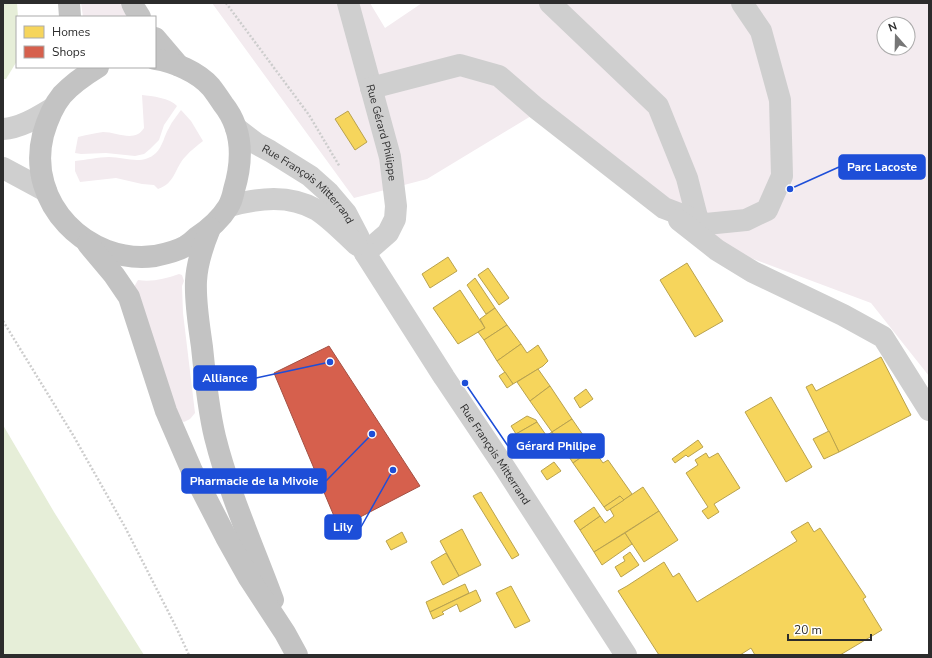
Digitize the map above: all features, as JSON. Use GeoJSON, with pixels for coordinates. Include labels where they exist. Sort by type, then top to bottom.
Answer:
{"type":"FeatureCollection","features":[{"type":"Feature","properties":{"kind":"main road"},"geometry":{"type":"LineString","coordinates":[[68,3],[70,16]]}},
{"type":"Feature","properties":{"kind":"main road"},"geometry":{"type":"LineString","coordinates":[[132,3],[139,16]]}},
{"type":"Feature","properties":{"kind":"main road"},"geometry":{"type":"LineString","coordinates":[[156,39],[178,65]]}},
{"type":"Feature","properties":{"kind":"main road"},"geometry":{"type":"LineString","coordinates":[[68,68],[58,102],[46,125],[42,141],[40,158],[42,177],[46,191],[52,205],[61,219],[85,240],[108,252],[128,256],[144,257],[165,254],[186,246],[210,228],[229,206],[239,174],[240,155],[236,128],[228,110],[210,86],[194,73],[178,65],[156,59]]}},
{"type":"Feature","properties":{"kind":"main road"},"geometry":{"type":"LineString","coordinates":[[58,102],[78,79],[96,68]]}},
{"type":"Feature","properties":{"kind":"main road"},"geometry":{"type":"LineString","coordinates":[[210,228],[203,244],[196,280],[197,305],[209,407],[224,469],[285,633]]}},
{"type":"Feature","properties":{"kind":"main road"},"geometry":{"type":"LineString","coordinates":[[85,240],[114,275],[129,297],[166,411],[192,471],[249,578],[285,633],[297,655]]}},
{"type":"Feature","properties":{"kind":"street","name":"Rue Gérard Philippe"},"geometry":{"type":"LineString","coordinates":[[348,3],[390,157],[396,206],[395,219],[388,233],[365,252]]}},
{"type":"Feature","properties":{"kind":"street"},"geometry":{"type":"LineString","coordinates":[[550,3],[658,106],[687,178],[698,221]]}},
{"type":"Feature","properties":{"kind":"street"},"geometry":{"type":"LineString","coordinates":[[664,208],[706,224],[746,220],[767,210],[782,176],[780,100],[761,31],[742,3]]}},
{"type":"Feature","properties":{"kind":"street"},"geometry":{"type":"LineString","coordinates":[[371,88],[460,65],[499,76],[536,108],[717,250],[753,272],[843,315],[884,337],[929,410]]}},
{"type":"Feature","properties":{"kind":"street"},"geometry":{"type":"LineString","coordinates":[[3,129],[29,122],[58,102]]}},
{"type":"Feature","properties":{"kind":"street","name":"Rue François Mitterrand"},"geometry":{"type":"LineString","coordinates":[[236,128],[257,144],[310,176],[329,193],[346,213],[365,252],[444,377],[626,655]]}},
{"type":"Feature","properties":{"kind":"street"},"geometry":{"type":"LineString","coordinates":[[3,168],[46,191]]}},
{"type":"Feature","properties":{"kind":"street","name":"Rue François Mitterrand"},"geometry":{"type":"LineString","coordinates":[[229,206],[248,200],[269,198],[302,203],[316,210],[328,219],[365,252]]}},
{"type":"Feature","properties":{"kind":"path"},"geometry":{"type":"LineString","coordinates":[[226,3],[309,115],[343,172]]}},
{"type":"Feature","properties":{"kind":"path"},"geometry":{"type":"LineString","coordinates":[[3,321],[73,435],[125,527],[189,655]]}},
{"type":"Feature","properties":{"kind":"shaded area"},"geometry":{"type":"Polygon","coordinates":[[[3,3],[17,3],[16,63],[6,79],[3,79],[3,3]]]}},
{"type":"Feature","properties":{"kind":"shaded area"},"geometry":{"type":"Polygon","coordinates":[[[81,3],[120,3],[126,16],[83,16],[81,3]]]}},
{"type":"Feature","properties":{"kind":"shaded area"},"geometry":{"type":"Polygon","coordinates":[[[212,3],[370,3],[385,28],[422,3],[929,3],[929,376],[871,303],[729,250],[546,107],[427,179],[354,198],[212,3]]]}},
{"type":"Feature","properties":{"kind":"shaded area"},"geometry":{"type":"Polygon","coordinates":[[[142,95],[165,99],[177,106],[164,125],[159,140],[150,149],[144,154],[135,156],[106,153],[75,153],[78,137],[103,132],[131,136],[140,132],[144,128],[142,95]]]}},
{"type":"Feature","properties":{"kind":"shaded area"},"geometry":{"type":"Polygon","coordinates":[[[181,110],[191,121],[203,141],[186,156],[179,165],[172,179],[164,186],[158,189],[154,185],[116,178],[80,182],[75,171],[75,161],[101,157],[139,160],[151,157],[156,153],[162,144],[170,125],[181,110]]]}},
{"type":"Feature","properties":{"kind":"shaded area"},"geometry":{"type":"Polygon","coordinates":[[[179,274],[182,275],[184,281],[182,286],[183,313],[195,413],[190,419],[184,422],[180,420],[134,287],[138,280],[158,280],[179,274]]]}},
{"type":"Feature","properties":{"kind":"shaded area"},"geometry":{"type":"Polygon","coordinates":[[[3,425],[54,512],[144,655],[3,655],[3,425]]]}},
{"type":"Feature","properties":{"kind":"building: Homes"},"geometry":{"type":"Polygon","coordinates":[[[348,111],[367,142],[355,150],[335,119],[348,111]]]}},
{"type":"Feature","properties":{"kind":"building: Homes"},"geometry":{"type":"Polygon","coordinates":[[[448,257],[457,271],[430,288],[422,274],[448,257]]]}},
{"type":"Feature","properties":{"kind":"building: Homes"},"geometry":{"type":"Polygon","coordinates":[[[687,263],[723,321],[695,337],[660,280],[687,263]]]}},
{"type":"Feature","properties":{"kind":"building: Homes"},"geometry":{"type":"Polygon","coordinates":[[[488,268],[509,298],[499,305],[478,275],[488,268]]]}},
{"type":"Feature","properties":{"kind":"building: Homes"},"geometry":{"type":"Polygon","coordinates":[[[475,278],[495,308],[486,314],[467,285],[475,278]]]}},
{"type":"Feature","properties":{"kind":"building: Homes"},"geometry":{"type":"Polygon","coordinates":[[[460,290],[485,328],[458,344],[433,308],[460,290]]]}},
{"type":"Feature","properties":{"kind":"building: Homes"},"geometry":{"type":"Polygon","coordinates":[[[495,308],[507,325],[484,340],[478,332],[485,328],[480,319],[495,308]]]}},
{"type":"Feature","properties":{"kind":"building: Homes"},"geometry":{"type":"Polygon","coordinates":[[[507,325],[521,344],[497,361],[484,340],[507,325]]]}},
{"type":"Feature","properties":{"kind":"building: Homes"},"geometry":{"type":"Polygon","coordinates":[[[521,344],[527,353],[538,345],[548,361],[543,366],[513,384],[497,361],[521,344]]]}},
{"type":"Feature","properties":{"kind":"building: Homes"},"geometry":{"type":"Polygon","coordinates":[[[881,357],[911,415],[839,452],[806,387],[812,384],[816,391],[881,357]]]}},
{"type":"Feature","properties":{"kind":"building: Homes"},"geometry":{"type":"Polygon","coordinates":[[[538,369],[550,386],[530,401],[517,382],[538,369]]]}},
{"type":"Feature","properties":{"kind":"building: Homes"},"geometry":{"type":"Polygon","coordinates":[[[505,372],[513,384],[507,388],[499,376],[505,372]]]}},
{"type":"Feature","properties":{"kind":"building: Homes"},"geometry":{"type":"Polygon","coordinates":[[[550,386],[572,419],[552,432],[530,401],[550,386]]]}},
{"type":"Feature","properties":{"kind":"building: Homes"},"geometry":{"type":"Polygon","coordinates":[[[586,389],[593,399],[580,408],[574,398],[586,389]]]}},
{"type":"Feature","properties":{"kind":"building: Homes"},"geometry":{"type":"Polygon","coordinates":[[[771,397],[812,467],[786,482],[745,412],[771,397]]]}},
{"type":"Feature","properties":{"kind":"building: Homes"},"geometry":{"type":"Polygon","coordinates":[[[527,416],[536,420],[537,422],[516,434],[511,426],[527,416]]]}},
{"type":"Feature","properties":{"kind":"building: Homes"},"geometry":{"type":"Polygon","coordinates":[[[572,419],[583,435],[564,449],[552,432],[572,419]]]}},
{"type":"Feature","properties":{"kind":"building: Homes"},"geometry":{"type":"Polygon","coordinates":[[[537,422],[546,435],[526,449],[516,434],[537,422]]]}},
{"type":"Feature","properties":{"kind":"building: Homes"},"geometry":{"type":"Polygon","coordinates":[[[829,431],[839,452],[824,459],[813,439],[829,431]]]}},
{"type":"Feature","properties":{"kind":"building: Homes"},"geometry":{"type":"Polygon","coordinates":[[[552,432],[559,443],[547,452],[539,440],[552,432]]]}},
{"type":"Feature","properties":{"kind":"building: Homes"},"geometry":{"type":"Polygon","coordinates":[[[583,435],[593,449],[573,463],[564,449],[583,435]]]}},
{"type":"Feature","properties":{"kind":"building: Homes"},"geometry":{"type":"Polygon","coordinates":[[[698,440],[703,447],[688,457],[686,455],[675,463],[672,459],[698,440]]]}},
{"type":"Feature","properties":{"kind":"building: Homes"},"geometry":{"type":"Polygon","coordinates":[[[593,449],[603,463],[608,460],[632,494],[624,500],[620,496],[604,507],[573,463],[593,449]]]}},
{"type":"Feature","properties":{"kind":"building: Homes"},"geometry":{"type":"Polygon","coordinates":[[[706,453],[709,458],[718,453],[740,488],[714,504],[719,512],[708,519],[702,511],[708,507],[686,473],[698,465],[695,460],[706,453]]]}},
{"type":"Feature","properties":{"kind":"building: Homes"},"geometry":{"type":"Polygon","coordinates":[[[554,462],[561,471],[547,480],[541,471],[554,462]]]}},
{"type":"Feature","properties":{"kind":"building: Homes"},"geometry":{"type":"Polygon","coordinates":[[[643,487],[659,511],[594,552],[580,530],[600,516],[605,523],[614,516],[610,509],[643,487]]]}},
{"type":"Feature","properties":{"kind":"building: Homes"},"geometry":{"type":"Polygon","coordinates":[[[481,492],[519,555],[512,559],[473,496],[481,492]]]}},
{"type":"Feature","properties":{"kind":"building: Homes"},"geometry":{"type":"Polygon","coordinates":[[[620,496],[624,500],[607,511],[604,507],[620,496]]]}},
{"type":"Feature","properties":{"kind":"building: Homes"},"geometry":{"type":"Polygon","coordinates":[[[594,507],[600,516],[580,530],[574,521],[594,507]]]}},
{"type":"Feature","properties":{"kind":"building: Homes"},"geometry":{"type":"Polygon","coordinates":[[[659,511],[678,540],[644,562],[625,533],[659,511]]]}},
{"type":"Feature","properties":{"kind":"building: Homes"},"geometry":{"type":"Polygon","coordinates":[[[808,522],[814,532],[820,528],[866,597],[863,599],[882,630],[840,655],[755,655],[751,648],[740,655],[659,655],[618,591],[664,562],[673,577],[679,573],[697,602],[797,541],[791,532],[808,522]]]}},
{"type":"Feature","properties":{"kind":"building: Homes"},"geometry":{"type":"Polygon","coordinates":[[[462,529],[481,565],[459,576],[440,541],[462,529]]]}},
{"type":"Feature","properties":{"kind":"building: Homes"},"geometry":{"type":"Polygon","coordinates":[[[402,532],[407,542],[391,550],[386,541],[402,532]]]}},
{"type":"Feature","properties":{"kind":"building: Homes"},"geometry":{"type":"Polygon","coordinates":[[[625,533],[632,544],[602,565],[594,552],[625,533]]]}},
{"type":"Feature","properties":{"kind":"building: Homes"},"geometry":{"type":"Polygon","coordinates":[[[630,552],[639,565],[621,577],[615,567],[625,561],[623,557],[630,552]]]}},
{"type":"Feature","properties":{"kind":"building: Homes"},"geometry":{"type":"Polygon","coordinates":[[[446,553],[459,576],[443,585],[431,562],[446,553]]]}},
{"type":"Feature","properties":{"kind":"building: Homes"},"geometry":{"type":"Polygon","coordinates":[[[465,584],[469,593],[430,612],[426,602],[465,584]]]}},
{"type":"Feature","properties":{"kind":"building: Homes"},"geometry":{"type":"Polygon","coordinates":[[[511,586],[530,621],[515,628],[496,593],[511,586]]]}},
{"type":"Feature","properties":{"kind":"building: Homes"},"geometry":{"type":"Polygon","coordinates":[[[476,590],[481,601],[460,612],[457,604],[442,612],[444,614],[433,619],[430,612],[476,590]]]}},
{"type":"Feature","properties":{"kind":"building: Shops"},"geometry":{"type":"Polygon","coordinates":[[[329,346],[420,486],[339,528],[274,373],[329,346]]]}},
{"type":"Feature","properties":{"kind":"place","name":"Parc Lacoste"},"geometry":{"type":"Point","coordinates":[790,189]}},
{"type":"Feature","properties":{"kind":"place","name":"Alliance"},"geometry":{"type":"Point","coordinates":[330,362]}},
{"type":"Feature","properties":{"kind":"place","name":"Gérard Philipe"},"geometry":{"type":"Point","coordinates":[465,383]}},
{"type":"Feature","properties":{"kind":"place","name":"Pharmacie de la Mivoie"},"geometry":{"type":"Point","coordinates":[372,434]}},
{"type":"Feature","properties":{"kind":"place","name":"Lily"},"geometry":{"type":"Point","coordinates":[393,470]}}]}
